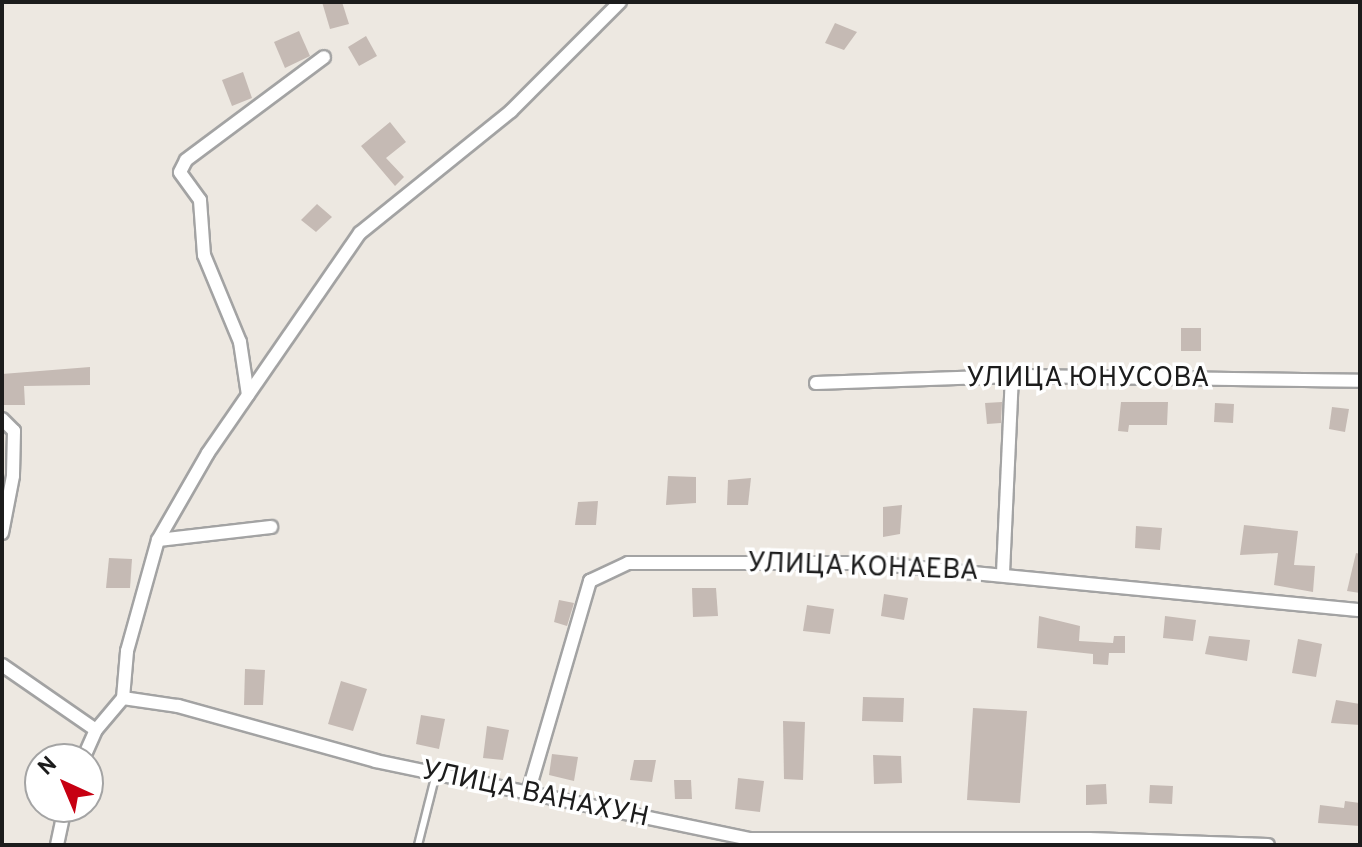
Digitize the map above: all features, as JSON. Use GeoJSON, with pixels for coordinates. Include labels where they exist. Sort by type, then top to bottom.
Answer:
{"type":"FeatureCollection","features":[{"type":"Feature","properties":{"kind":"street"},"geometry":{"type":"LineString","coordinates":[[90,743],[96,730],[123,698],[127,651],[158,540],[248,395],[360,233],[511,111],[620,2]]}},
{"type":"Feature","properties":{"kind":"street"},"geometry":{"type":"LineString","coordinates":[[248,395],[240,342],[204,255],[200,200],[180,172],[186,160],[324,57]]}},
{"type":"Feature","properties":{"kind":"street"},"geometry":{"type":"LineString","coordinates":[[1003,573],[1012,377]]}},
{"type":"Feature","properties":{"kind":"street","name":"УЛИЦА ЮНУСОВА"},"geometry":{"type":"LineString","coordinates":[[816,383],[1012,377],[1360,381]]}},
{"type":"Feature","properties":{"kind":"street"},"geometry":{"type":"LineString","coordinates":[[2,419],[14,431],[13,476],[2,533]]}},
{"type":"Feature","properties":{"kind":"street"},"geometry":{"type":"LineString","coordinates":[[158,540],[271,527]]}},
{"type":"Feature","properties":{"kind":"street","name":"УЛИЦА КОНАЕВА"},"geometry":{"type":"LineString","coordinates":[[528,793],[590,581],[628,563],[870,563],[1003,573],[1360,610]]}},
{"type":"Feature","properties":{"kind":"street"},"geometry":{"type":"LineString","coordinates":[[2,665],[96,730]]}},
{"type":"Feature","properties":{"kind":"street","name":"УЛИЦА ВАНАХУН"},"geometry":{"type":"LineString","coordinates":[[123,698],[178,706],[436,774],[748,839],[1089,839],[1268,845]]}},
{"type":"Feature","properties":{"kind":"street"},"geometry":{"type":"LineString","coordinates":[[57,845],[62,823]]}},
{"type":"Feature","properties":{"kind":"lane"},"geometry":{"type":"LineString","coordinates":[[418,845],[436,774]]}},
{"type":"Feature","properties":{"kind":"building"},"geometry":{"type":"Polygon","coordinates":[[[322,2],[342,2],[349,24],[330,29],[322,2]]]}},
{"type":"Feature","properties":{"kind":"building"},"geometry":{"type":"Polygon","coordinates":[[[835,23],[857,32],[844,50],[825,43],[835,23]]]}},
{"type":"Feature","properties":{"kind":"building"},"geometry":{"type":"Polygon","coordinates":[[[299,31],[310,56],[285,68],[274,42],[299,31]]]}},
{"type":"Feature","properties":{"kind":"building"},"geometry":{"type":"Polygon","coordinates":[[[366,36],[377,56],[359,66],[348,47],[366,36]]]}},
{"type":"Feature","properties":{"kind":"building"},"geometry":{"type":"Polygon","coordinates":[[[243,72],[252,98],[232,106],[222,80],[243,72]]]}},
{"type":"Feature","properties":{"kind":"building"},"geometry":{"type":"Polygon","coordinates":[[[390,122],[406,142],[386,158],[404,177],[395,186],[361,146],[390,122]]]}},
{"type":"Feature","properties":{"kind":"building"},"geometry":{"type":"Polygon","coordinates":[[[317,204],[332,217],[316,232],[301,220],[317,204]]]}},
{"type":"Feature","properties":{"kind":"building"},"geometry":{"type":"Polygon","coordinates":[[[1181,328],[1201,328],[1201,351],[1181,351],[1181,328]]]}},
{"type":"Feature","properties":{"kind":"building"},"geometry":{"type":"Polygon","coordinates":[[[90,367],[90,385],[24,386],[25,405],[3,405],[2,374],[90,367]]]}},
{"type":"Feature","properties":{"kind":"building"},"geometry":{"type":"Polygon","coordinates":[[[1002,402],[1001,423],[987,424],[985,403],[1002,402]]]}},
{"type":"Feature","properties":{"kind":"building"},"geometry":{"type":"Polygon","coordinates":[[[1121,402],[1168,402],[1167,425],[1129,425],[1128,432],[1118,431],[1121,402]]]}},
{"type":"Feature","properties":{"kind":"building"},"geometry":{"type":"Polygon","coordinates":[[[1215,403],[1234,404],[1233,423],[1214,422],[1215,403]]]}},
{"type":"Feature","properties":{"kind":"building"},"geometry":{"type":"Polygon","coordinates":[[[1332,407],[1349,409],[1345,432],[1329,429],[1332,407]]]}},
{"type":"Feature","properties":{"kind":"building"},"geometry":{"type":"Polygon","coordinates":[[[668,476],[696,477],[696,503],[666,505],[668,476]]]}},
{"type":"Feature","properties":{"kind":"building"},"geometry":{"type":"Polygon","coordinates":[[[751,478],[748,505],[727,505],[728,480],[751,478]]]}},
{"type":"Feature","properties":{"kind":"building"},"geometry":{"type":"Polygon","coordinates":[[[598,501],[596,525],[575,525],[578,502],[598,501]]]}},
{"type":"Feature","properties":{"kind":"building"},"geometry":{"type":"Polygon","coordinates":[[[902,505],[900,534],[883,537],[883,507],[902,505]]]}},
{"type":"Feature","properties":{"kind":"building"},"geometry":{"type":"Polygon","coordinates":[[[1244,525],[1298,531],[1294,565],[1315,566],[1313,592],[1274,585],[1278,553],[1240,555],[1244,525]]]}},
{"type":"Feature","properties":{"kind":"building"},"geometry":{"type":"Polygon","coordinates":[[[1136,526],[1162,528],[1160,550],[1135,548],[1136,526]]]}},
{"type":"Feature","properties":{"kind":"building"},"geometry":{"type":"Polygon","coordinates":[[[1356,553],[1360,554],[1360,593],[1347,591],[1356,553]]]}},
{"type":"Feature","properties":{"kind":"building"},"geometry":{"type":"Polygon","coordinates":[[[109,558],[132,559],[130,588],[106,588],[109,558]]]}},
{"type":"Feature","properties":{"kind":"building"},"geometry":{"type":"Polygon","coordinates":[[[692,588],[716,588],[718,616],[693,617],[692,588]]]}},
{"type":"Feature","properties":{"kind":"building"},"geometry":{"type":"Polygon","coordinates":[[[884,594],[908,598],[904,620],[881,616],[884,594]]]}},
{"type":"Feature","properties":{"kind":"building"},"geometry":{"type":"Polygon","coordinates":[[[559,600],[574,603],[567,626],[554,622],[559,600]]]}},
{"type":"Feature","properties":{"kind":"building"},"geometry":{"type":"Polygon","coordinates":[[[807,605],[834,609],[830,634],[803,631],[807,605]]]}},
{"type":"Feature","properties":{"kind":"building"},"geometry":{"type":"Polygon","coordinates":[[[1039,616],[1080,626],[1079,641],[1113,643],[1114,636],[1125,636],[1125,653],[1109,653],[1108,665],[1093,664],[1093,654],[1037,648],[1039,616]]]}},
{"type":"Feature","properties":{"kind":"building"},"geometry":{"type":"Polygon","coordinates":[[[1165,616],[1196,620],[1193,641],[1163,638],[1165,616]]]}},
{"type":"Feature","properties":{"kind":"building"},"geometry":{"type":"Polygon","coordinates":[[[1209,636],[1250,640],[1247,661],[1205,654],[1209,636]]]}},
{"type":"Feature","properties":{"kind":"building"},"geometry":{"type":"Polygon","coordinates":[[[1298,639],[1322,644],[1316,677],[1292,673],[1298,639]]]}},
{"type":"Feature","properties":{"kind":"building"},"geometry":{"type":"Polygon","coordinates":[[[245,669],[265,670],[263,705],[244,705],[245,669]]]}},
{"type":"Feature","properties":{"kind":"building"},"geometry":{"type":"Polygon","coordinates":[[[341,681],[367,689],[353,731],[328,724],[341,681]]]}},
{"type":"Feature","properties":{"kind":"building"},"geometry":{"type":"Polygon","coordinates":[[[863,697],[904,698],[903,722],[862,721],[863,697]]]}},
{"type":"Feature","properties":{"kind":"building"},"geometry":{"type":"Polygon","coordinates":[[[1336,700],[1360,704],[1360,725],[1331,723],[1336,700]]]}},
{"type":"Feature","properties":{"kind":"building"},"geometry":{"type":"Polygon","coordinates":[[[973,708],[1027,711],[1020,803],[967,800],[973,708]]]}},
{"type":"Feature","properties":{"kind":"building"},"geometry":{"type":"Polygon","coordinates":[[[421,715],[445,719],[439,749],[416,744],[421,715]]]}},
{"type":"Feature","properties":{"kind":"building"},"geometry":{"type":"Polygon","coordinates":[[[783,721],[805,722],[803,780],[784,779],[783,721]]]}},
{"type":"Feature","properties":{"kind":"building"},"geometry":{"type":"Polygon","coordinates":[[[487,726],[509,730],[503,760],[483,758],[487,726]]]}},
{"type":"Feature","properties":{"kind":"building"},"geometry":{"type":"Polygon","coordinates":[[[552,754],[578,757],[574,781],[549,775],[552,754]]]}},
{"type":"Feature","properties":{"kind":"building"},"geometry":{"type":"Polygon","coordinates":[[[873,755],[901,756],[902,783],[874,784],[873,755]]]}},
{"type":"Feature","properties":{"kind":"building"},"geometry":{"type":"Polygon","coordinates":[[[634,760],[656,760],[652,782],[630,780],[634,760]]]}},
{"type":"Feature","properties":{"kind":"building"},"geometry":{"type":"Polygon","coordinates":[[[738,778],[764,781],[760,812],[735,809],[738,778]]]}},
{"type":"Feature","properties":{"kind":"building"},"geometry":{"type":"Polygon","coordinates":[[[674,780],[691,780],[692,799],[675,799],[674,780]]]}},
{"type":"Feature","properties":{"kind":"building"},"geometry":{"type":"Polygon","coordinates":[[[1106,784],[1107,804],[1086,805],[1086,785],[1106,784]]]}},
{"type":"Feature","properties":{"kind":"building"},"geometry":{"type":"Polygon","coordinates":[[[1150,785],[1173,786],[1172,804],[1149,803],[1150,785]]]}},
{"type":"Feature","properties":{"kind":"building"},"geometry":{"type":"Polygon","coordinates":[[[1345,801],[1360,803],[1360,826],[1318,823],[1320,805],[1344,808],[1345,801]]]}}]}
